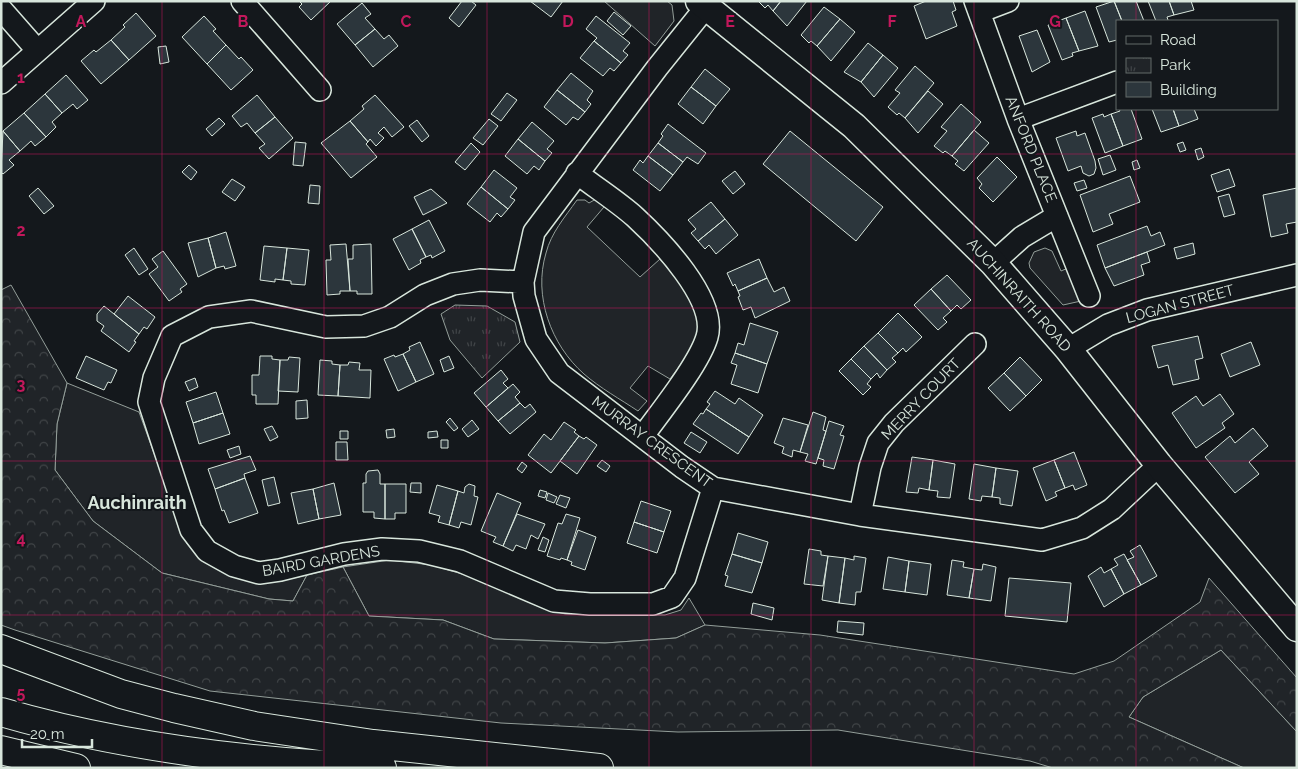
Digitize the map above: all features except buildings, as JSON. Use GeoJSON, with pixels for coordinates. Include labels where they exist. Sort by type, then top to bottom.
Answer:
{"type":"FeatureCollection","features":[{"type":"Feature","properties":{"kind":"highway"},"geometry":{"type":"LineString","coordinates":[[1,649],[122,694],[254,726],[316,737],[599,768]]}},
{"type":"Feature","properties":{"kind":"highway"},"geometry":{"type":"LineString","coordinates":[[1,712],[72,730],[192,752],[301,763],[382,768]]}},
{"type":"Feature","properties":{"kind":"highway"},"geometry":{"type":"LineString","coordinates":[[1,750],[76,768]]}},
{"type":"Feature","properties":{"kind":"street"},"geometry":{"type":"LineString","coordinates":[[1,83],[94,1]]}},
{"type":"Feature","properties":{"kind":"street"},"geometry":{"type":"LineString","coordinates":[[242,1],[320,90]]}},
{"type":"Feature","properties":{"kind":"street"},"geometry":{"type":"LineString","coordinates":[[977,7],[1008,1]]}},
{"type":"Feature","properties":{"kind":"street","name":"MURRAY CRESCENT"},"geometry":{"type":"LineString","coordinates":[[703,4],[534,232],[523,282],[524,296],[536,339],[558,374],[643,436],[682,468],[712,488],[860,515],[1042,540],[1082,528],[1112,509],[1159,466]]}},
{"type":"Feature","properties":{"kind":"street","name":"AUCHINRAITH ROAD"},"geometry":{"type":"LineString","coordinates":[[703,4],[854,126],[993,263],[1068,349],[1159,466],[1297,628]]}},
{"type":"Feature","properties":{"kind":"street","name":"ANFORD PLACE"},"geometry":{"type":"LineString","coordinates":[[977,7],[1018,119],[1089,296]]}},
{"type":"Feature","properties":{"kind":"street"},"geometry":{"type":"LineString","coordinates":[[1,8],[37,50]]}},
{"type":"Feature","properties":{"kind":"street"},"geometry":{"type":"LineString","coordinates":[[1018,119],[1116,82]]}},
{"type":"Feature","properties":{"kind":"street"},"geometry":{"type":"LineString","coordinates":[[577,173],[635,217],[669,254],[698,291],[708,315],[707,336],[696,359],[643,436]]}},
{"type":"Feature","properties":{"kind":"street"},"geometry":{"type":"LineString","coordinates":[[993,263],[1022,238],[1058,216]]}},
{"type":"Feature","properties":{"kind":"street","name":"LOGAN STREET"},"geometry":{"type":"LineString","coordinates":[[1068,349],[1108,324],[1147,310],[1297,275]]}},
{"type":"Feature","properties":{"kind":"street","name":"BAIRD GARDENS"},"geometry":{"type":"LineString","coordinates":[[523,282],[480,280],[454,284],[425,295],[390,317],[364,326],[326,327],[251,311],[209,317],[172,336],[154,378],[149,402],[191,530],[207,551],[234,566],[259,573],[280,570],[344,554],[382,550],[419,551],[460,561],[554,601],[590,604],[653,604],[672,597],[685,578],[712,488]]}},
{"type":"Feature","properties":{"kind":"street","name":"MERRY COURT"},"geometry":{"type":"LineString","coordinates":[[860,515],[870,467],[878,443],[894,423],[975,344]]}},
{"type":"Feature","properties":{"kind":"green space"},"geometry":{"type":"Polygon","coordinates":[[[604,1],[667,1],[672,5],[674,21],[655,46],[604,1]]]}},
{"type":"Feature","properties":{"kind":"green space"},"geometry":{"type":"Polygon","coordinates":[[[596,199],[604,207],[587,227],[640,277],[660,259],[688,294],[697,315],[699,326],[695,342],[670,379],[648,366],[630,388],[647,401],[638,411],[597,384],[572,362],[554,334],[544,303],[543,269],[551,239],[577,200],[585,200],[589,203],[596,199]]]}},
{"type":"Feature","properties":{"kind":"green space"},"geometry":{"type":"Polygon","coordinates":[[[1045,248],[1052,251],[1061,271],[1068,268],[1081,301],[1063,305],[1030,268],[1029,263],[1034,252],[1045,248]]]}},
{"type":"Feature","properties":{"kind":"green space"},"geometry":{"type":"Polygon","coordinates":[[[11,285],[67,383],[57,424],[55,470],[93,521],[162,573],[269,599],[293,601],[307,575],[343,567],[369,616],[443,620],[494,639],[605,643],[676,638],[705,625],[820,635],[1074,674],[1114,661],[1200,602],[1209,578],[1297,678],[1297,732],[1221,650],[1143,697],[1129,717],[1244,768],[1053,768],[1030,761],[838,730],[678,732],[501,723],[210,691],[15,630],[1,625],[1,290],[11,285]]]}},
{"type":"Feature","properties":{"kind":"green space"},"geometry":{"type":"Polygon","coordinates":[[[455,305],[487,306],[515,322],[520,342],[482,378],[450,340],[441,314],[455,305]]]}},
{"type":"Feature","properties":{"kind":"green space"},"geometry":{"type":"Polygon","coordinates":[[[67,383],[139,412],[187,544],[200,557],[213,567],[242,579],[273,581],[307,575],[293,601],[269,599],[162,573],[93,521],[55,470],[57,424],[67,383]]]}},
{"type":"Feature","properties":{"kind":"green space"},"geometry":{"type":"Polygon","coordinates":[[[390,560],[431,565],[469,576],[542,608],[565,614],[665,615],[681,610],[689,598],[705,625],[676,638],[605,643],[494,639],[443,620],[369,616],[343,567],[390,560]]]}},
{"type":"Feature","properties":{"kind":"green space"},"geometry":{"type":"Polygon","coordinates":[[[1221,650],[1297,732],[1297,768],[1244,768],[1129,717],[1143,697],[1221,650]]]}},
{"type":"Feature","properties":{"kind":"district","name":"Auchinraith"},"geometry":{"type":"Point","coordinates":[137,502]}}]}
